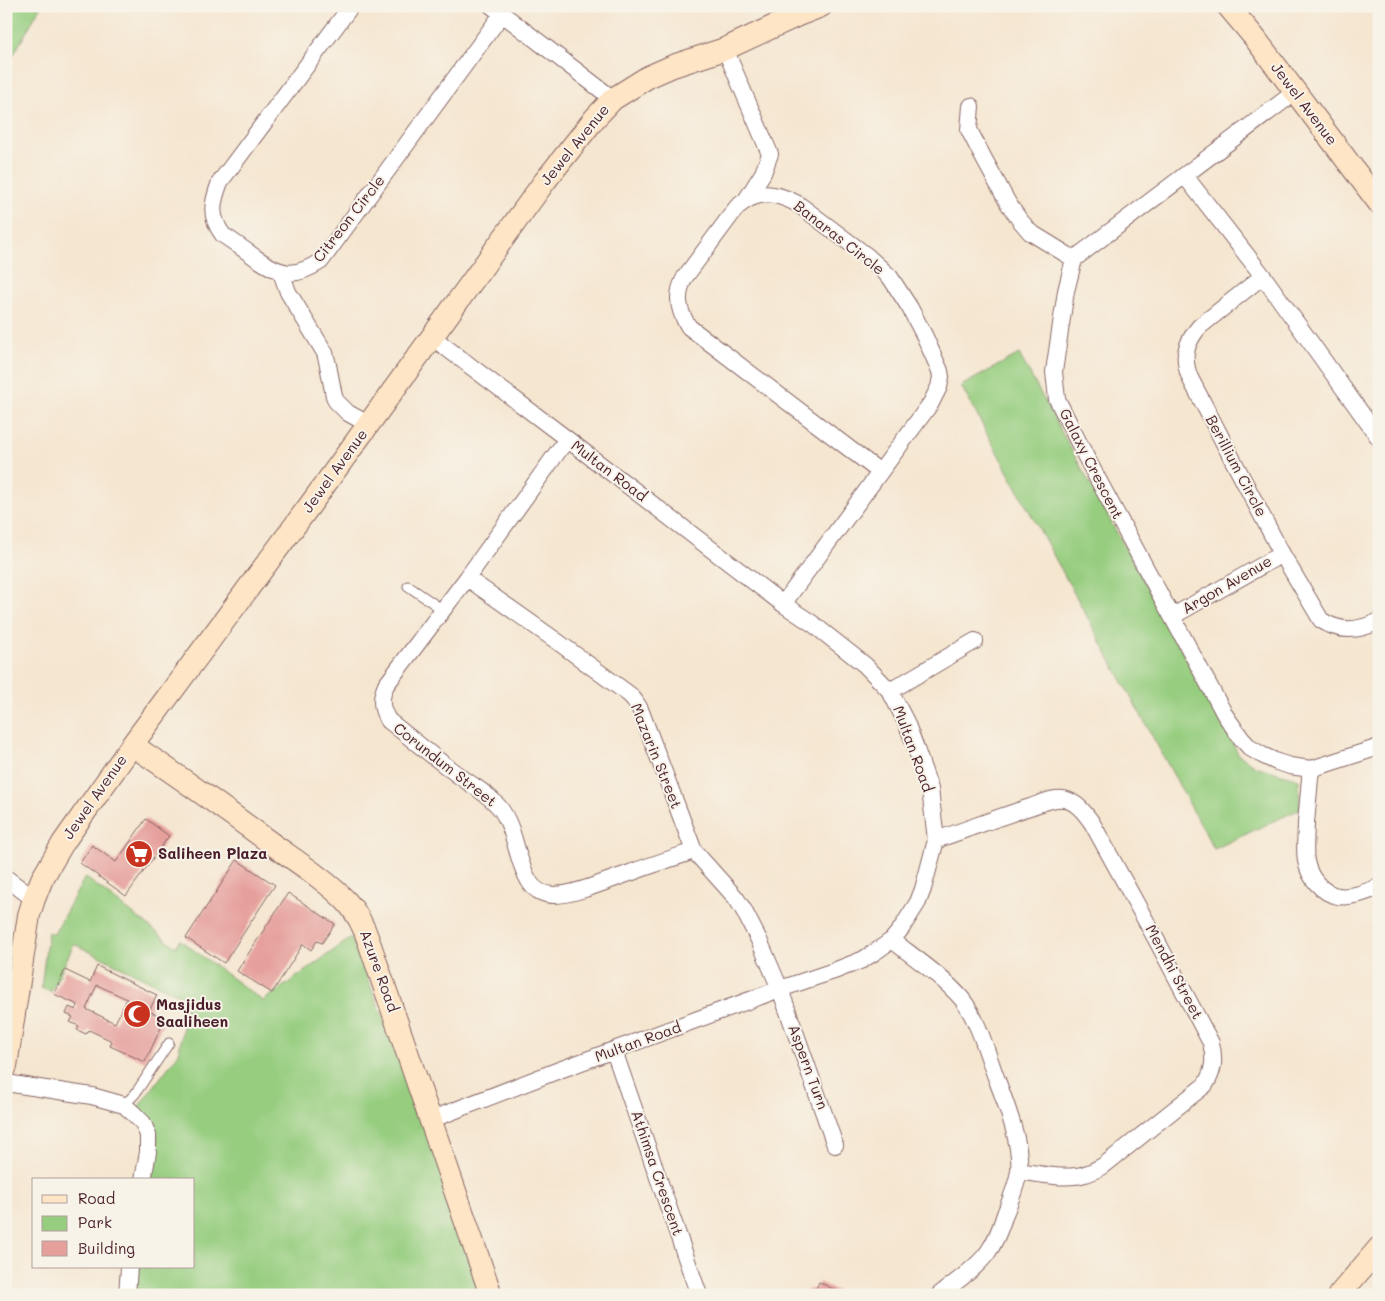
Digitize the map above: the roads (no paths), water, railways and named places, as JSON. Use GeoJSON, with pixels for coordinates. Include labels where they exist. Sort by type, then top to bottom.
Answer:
{"type":"FeatureCollection","features":[{"type":"Feature","properties":{"kind":"street"},"geometry":{"type":"LineString","coordinates":[[351,6],[220,182],[214,199],[213,210],[214,219],[223,235],[271,268],[281,272],[288,292],[325,353],[336,401],[348,413],[368,424]]}},
{"type":"Feature","properties":{"kind":"street","name":"Jewel Avenue"},"geometry":{"type":"LineString","coordinates":[[6,1066],[26,934],[34,899],[63,843],[132,745],[310,505],[545,181],[613,98],[648,77],[673,66],[726,49],[798,15],[822,6]]}},
{"type":"Feature","properties":{"kind":"street","name":"Jewel Avenue"},"geometry":{"type":"LineString","coordinates":[[1228,6],[1254,37],[1379,203]]}},
{"type":"Feature","properties":{"kind":"street"},"geometry":{"type":"LineString","coordinates":[[496,10],[613,98]]}},
{"type":"Feature","properties":{"kind":"street","name":"Citreon Circle"},"geometry":{"type":"LineString","coordinates":[[281,272],[302,271],[320,261],[496,10]]}},
{"type":"Feature","properties":{"kind":"street"},"geometry":{"type":"LineString","coordinates":[[726,49],[770,154],[763,173],[746,200],[737,207],[680,286],[681,316],[688,327],[880,472]]}},
{"type":"Feature","properties":{"kind":"street"},"geometry":{"type":"LineString","coordinates":[[971,106],[969,130],[1004,196],[1019,219],[1030,232],[1074,259],[1295,92]]}},
{"type":"Feature","properties":{"kind":"street"},"geometry":{"type":"LineString","coordinates":[[1185,176],[1263,276],[1379,438]]}},
{"type":"Feature","properties":{"kind":"street","name":"Banaras Circle"},"geometry":{"type":"LineString","coordinates":[[746,200],[770,193],[798,204],[867,256],[890,277],[898,289],[925,337],[940,371],[939,387],[931,403],[784,604]]}},
{"type":"Feature","properties":{"kind":"street","name":"Galaxy Crescent"},"geometry":{"type":"LineString","coordinates":[[1074,259],[1064,299],[1054,372],[1058,399],[1087,459],[1225,715],[1241,738],[1256,752],[1290,766],[1311,768],[1379,747]]}},
{"type":"Feature","properties":{"kind":"street","name":"Berillium Circle"},"geometry":{"type":"LineString","coordinates":[[1263,276],[1198,327],[1190,337],[1186,348],[1186,368],[1282,554],[1321,620],[1340,628],[1353,630],[1379,621]]}},
{"type":"Feature","properties":{"kind":"street","name":"Multan Road"},"geometry":{"type":"LineString","coordinates":[[430,1120],[554,1072],[862,960],[892,940],[918,902],[924,889],[936,840],[930,789],[906,722],[890,691],[865,665],[432,337]]}},
{"type":"Feature","properties":{"kind":"street","name":"Corundum Street"},"geometry":{"type":"LineString","coordinates":[[567,439],[467,578],[386,685],[381,702],[383,711],[389,721],[499,807],[510,828],[524,872],[533,887],[543,894],[562,894],[595,886],[694,851]]}},
{"type":"Feature","properties":{"kind":"street","name":"Argon Avenue"},"geometry":{"type":"LineString","coordinates":[[1173,616],[1282,554]]}},
{"type":"Feature","properties":{"kind":"street","name":"Mazarin Street"},"geometry":{"type":"LineString","coordinates":[[467,578],[558,642],[630,695],[635,701],[640,709],[694,851],[743,908],[752,924],[780,989]]}},
{"type":"Feature","properties":{"kind":"street"},"geometry":{"type":"LineString","coordinates":[[890,691],[975,641]]}},
{"type":"Feature","properties":{"kind":"street","name":"Azure Road"},"geometry":{"type":"LineString","coordinates":[[132,745],[224,809],[326,884],[347,902],[354,911],[370,942],[490,1295]]}},
{"type":"Feature","properties":{"kind":"street"},"geometry":{"type":"LineString","coordinates":[[1311,768],[1306,836],[1306,859],[1309,872],[1315,882],[1323,889],[1331,894],[1340,896],[1353,895],[1379,887]]}},
{"type":"Feature","properties":{"kind":"street","name":"Mendhi Street"},"geometry":{"type":"LineString","coordinates":[[936,840],[1044,802],[1064,799],[1076,805],[1087,815],[1157,940],[1211,1043],[1214,1054],[1214,1066],[1211,1076],[1205,1085],[1103,1166],[1084,1175],[1076,1176],[1019,1171]]}},
{"type":"Feature","properties":{"kind":"street"},"geometry":{"type":"LineString","coordinates":[[6,878],[34,899]]}},
{"type":"Feature","properties":{"kind":"street"},"geometry":{"type":"LineString","coordinates":[[892,940],[951,988],[962,999],[971,1013],[996,1075],[1014,1130],[1019,1160],[1019,1171],[998,1235],[980,1262],[940,1295]]}},
{"type":"Feature","properties":{"kind":"street","name":"Aspern Turn"},"geometry":{"type":"LineString","coordinates":[[780,989],[835,1145]]}},
{"type":"Feature","properties":{"kind":"street","name":"Athimsa Crescent"},"geometry":{"type":"LineString","coordinates":[[614,1051],[699,1295]]}},
{"type":"Feature","properties":{"kind":"street"},"geometry":{"type":"LineString","coordinates":[[6,1083],[92,1096],[124,1105],[143,1124],[148,1135],[148,1152],[143,1178]]}},
{"type":"Feature","properties":{"kind":"street"},"geometry":{"type":"LineString","coordinates":[[1340,1295],[1379,1248]]}},
{"type":"Feature","properties":{"kind":"street"},"geometry":{"type":"LineString","coordinates":[[128,1295],[129,1268]]}},
{"type":"Feature","properties":{"kind":"lane"},"geometry":{"type":"LineString","coordinates":[[408,586],[443,610]]}},
{"type":"Feature","properties":{"kind":"lane"},"geometry":{"type":"LineString","coordinates":[[124,1105],[135,1094],[169,1043]]}},
{"type":"Feature","properties":{"kind":"place","name":"Saliheen Plaza"},"geometry":{"type":"Point","coordinates":[139,854]}},
{"type":"Feature","properties":{"kind":"place","name":"Masjidus Saaliheen"},"geometry":{"type":"Point","coordinates":[137,1014]}}]}
